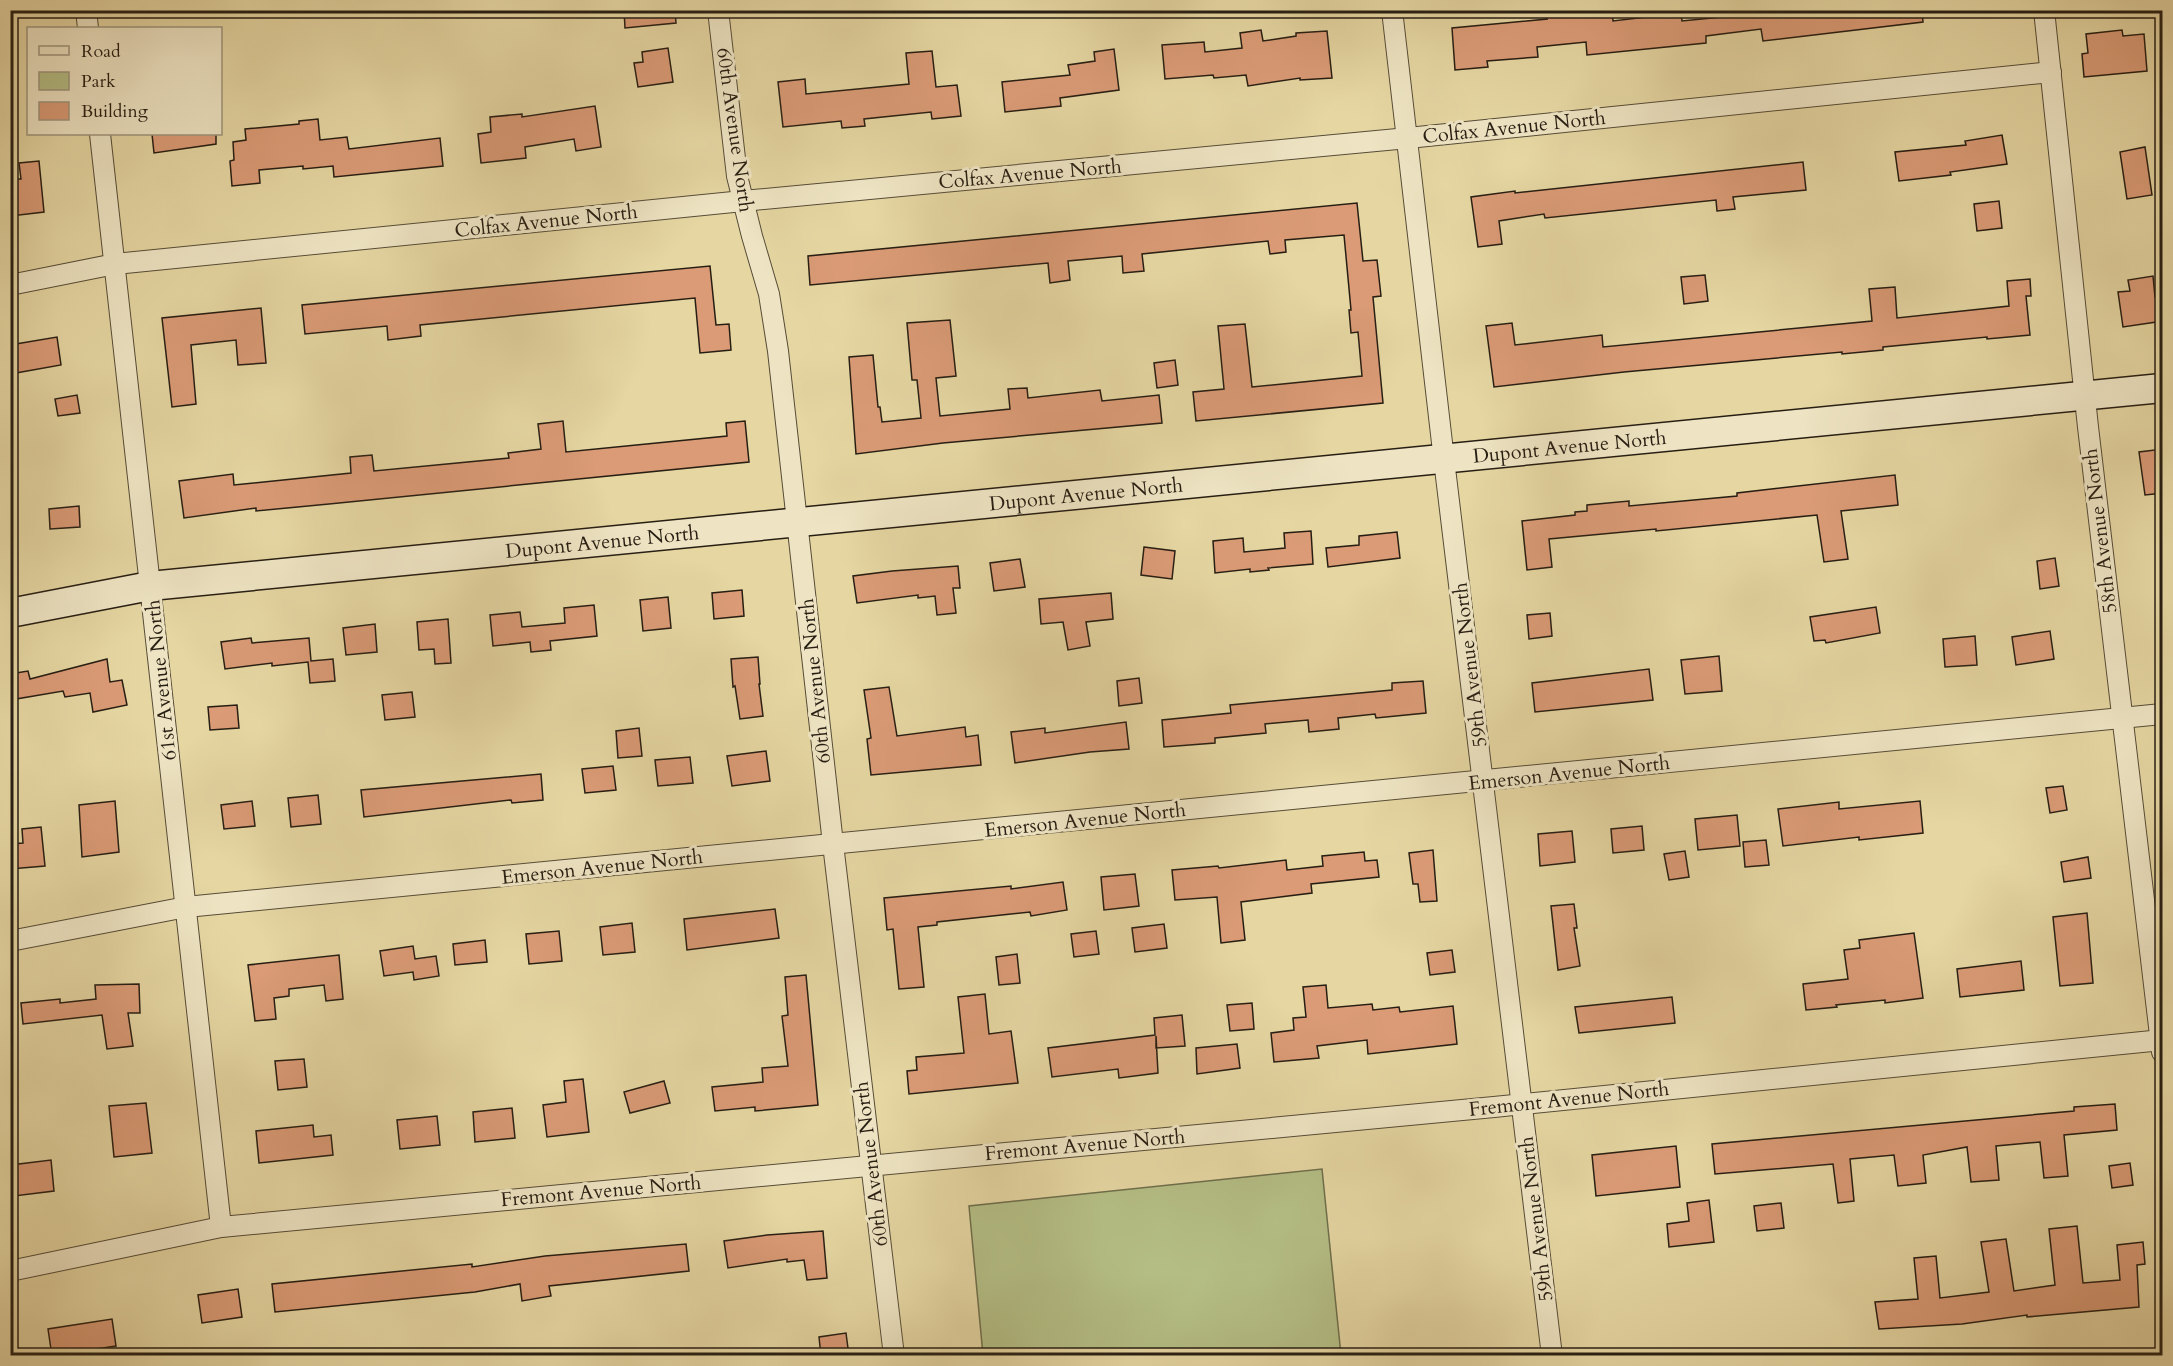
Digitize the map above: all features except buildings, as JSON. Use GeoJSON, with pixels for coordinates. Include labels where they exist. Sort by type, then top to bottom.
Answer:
{"type":"FeatureCollection","features":[{"type":"Feature","properties":{"kind":"street"},"geometry":{"type":"LineString","coordinates":[[86,10],[88,27]]}},
{"type":"Feature","properties":{"kind":"street","name":"60th Avenue North"},"geometry":{"type":"LineString","coordinates":[[718,10],[737,176],[768,294],[778,351],[832,844],[894,1356]]}},
{"type":"Feature","properties":{"kind":"street","name":"59th Avenue North"},"geometry":{"type":"LineString","coordinates":[[1392,10],[1552,1356]]}},
{"type":"Feature","properties":{"kind":"street","name":"58th Avenue North"},"geometry":{"type":"LineString","coordinates":[[2044,10],[2085,396],[2162,1044]]}},
{"type":"Feature","properties":{"kind":"street","name":"Colfax Avenue North"},"geometry":{"type":"LineString","coordinates":[[10,285],[115,264],[1408,138],[2051,72]]}},
{"type":"Feature","properties":{"kind":"street","name":"61st Avenue North"},"geometry":{"type":"LineString","coordinates":[[100,135],[221,1227]]}},
{"type":"Feature","properties":{"kind":"street","name":"Dupont Avenue North"},"geometry":{"type":"LineString","coordinates":[[10,614],[150,586],[2163,388]]}},
{"type":"Feature","properties":{"kind":"street","name":"Emerson Avenue North"},"geometry":{"type":"LineString","coordinates":[[10,941],[186,907],[2163,714]]}},
{"type":"Feature","properties":{"kind":"street","name":"Fremont Avenue North"},"geometry":{"type":"LineString","coordinates":[[10,1270],[221,1227],[2162,1044]]}},
{"type":"Feature","properties":{"kind":"green space"},"geometry":{"type":"Polygon","coordinates":[[[1322,1169],[1341,1355],[983,1355],[969,1206],[1322,1169]]]}}]}
